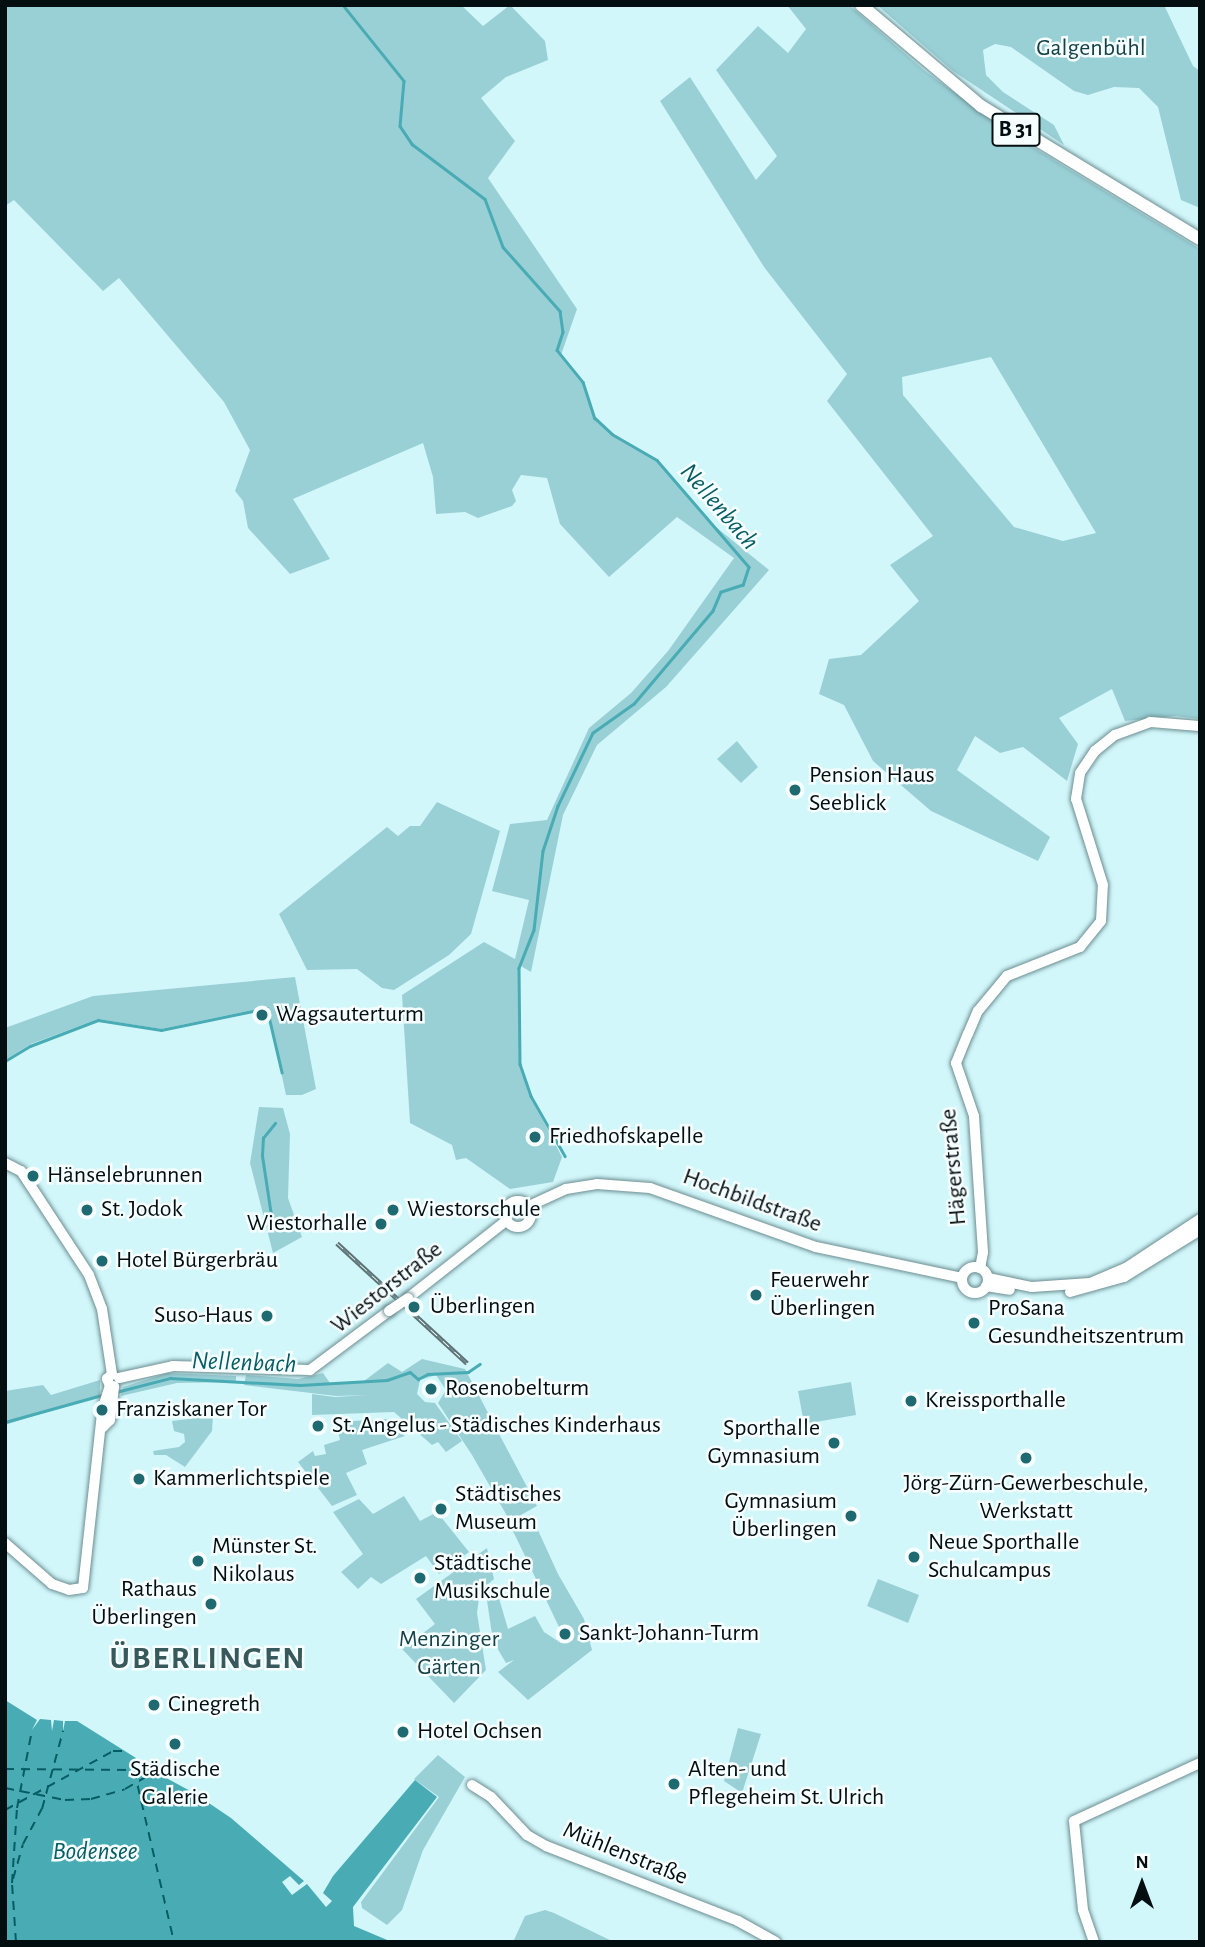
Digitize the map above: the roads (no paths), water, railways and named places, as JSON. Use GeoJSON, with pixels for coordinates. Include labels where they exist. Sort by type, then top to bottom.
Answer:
{"type":"FeatureCollection","features":[{"type":"Feature","properties":{"kind":"main road","name":"B 31"},"geometry":{"type":"LineString","coordinates":[[861,5],[981,106],[1200,239]]}},
{"type":"Feature","properties":{"kind":"street","name":"Hägerstraße"},"geometry":{"type":"LineString","coordinates":[[980,1268],[983,1252],[974,1115],[957,1063],[978,1011],[1000,984],[1080,947],[1101,921],[1103,885],[1076,799],[1080,773],[1095,751],[1115,735],[1150,722],[1200,726]]}},
{"type":"Feature","properties":{"kind":"street"},"geometry":{"type":"LineString","coordinates":[[5,1163],[21,1171],[89,1275],[102,1309],[114,1381],[102,1428],[83,1588],[69,1590],[52,1584],[5,1543]]}},
{"type":"Feature","properties":{"kind":"street","name":"Hochbildstraße"},"geometry":{"type":"LineString","coordinates":[[529,1206],[566,1189],[597,1184],[650,1188],[816,1247],[962,1278],[972,1292],[987,1282]]}},
{"type":"Feature","properties":{"kind":"street"},"geometry":{"type":"LineString","coordinates":[[511,1202],[529,1206],[531,1216],[525,1225],[516,1227],[506,1221],[504,1212],[511,1202]]}},
{"type":"Feature","properties":{"kind":"street"},"geometry":{"type":"LineString","coordinates":[[987,1282],[1032,1287],[1090,1283],[1126,1268],[1200,1219]]}},
{"type":"Feature","properties":{"kind":"street","name":"Wiestorstraße"},"geometry":{"type":"LineString","coordinates":[[114,1381],[173,1366],[310,1370],[506,1221]]}},
{"type":"Feature","properties":{"kind":"street"},"geometry":{"type":"LineString","coordinates":[[962,1278],[969,1269],[980,1268],[987,1282],[1032,1293],[1086,1290],[1139,1270],[1200,1230]]}},
{"type":"Feature","properties":{"kind":"street"},"geometry":{"type":"LineString","coordinates":[[102,1428],[110,1420],[106,1405]]}},
{"type":"Feature","properties":{"kind":"street"},"geometry":{"type":"LineString","coordinates":[[1094,1942],[1083,1910],[1074,1821],[1200,1763]]}},
{"type":"Feature","properties":{"kind":"street","name":"Mühlenstraße"},"geometry":{"type":"LineString","coordinates":[[472,1785],[491,1797],[527,1835],[546,1846],[738,1921],[776,1942]]}},
{"type":"Feature","properties":{"kind":"water","name":"Bodensee"},"geometry":{"type":"Polygon","coordinates":[[[5,1700],[37,1720],[32,1730],[40,1719],[51,1720],[52,1731],[54,1720],[63,1721],[63,1731],[65,1721],[77,1721],[136,1758],[130,1767],[139,1774],[144,1766],[194,1793],[231,1818],[304,1881],[299,1885],[290,1876],[282,1882],[292,1895],[307,1884],[326,1907],[332,1901],[323,1893],[333,1876],[415,1780],[437,1797],[353,1907],[354,1926],[392,1942],[5,1942],[5,1700]]]}},
{"type":"Feature","properties":{"kind":"waterway","name":"Nellenbach"},"geometry":{"type":"LineString","coordinates":[[343,5],[404,81],[400,126],[412,144],[485,199],[503,247],[560,311],[563,332],[557,350],[583,382],[595,418],[612,434],[657,460],[749,567],[743,585],[721,592],[713,611],[634,704],[593,733],[558,806],[543,851],[534,930],[519,968],[520,1064],[531,1096],[565,1156]]}},
{"type":"Feature","properties":{"kind":"waterway"},"geometry":{"type":"LineString","coordinates":[[5,1061],[30,1046],[98,1020],[161,1030],[267,1008],[282,1072]]}},
{"type":"Feature","properties":{"kind":"waterway"},"geometry":{"type":"LineString","coordinates":[[272,1222],[262,1156],[263,1138],[275,1123]]}},
{"type":"Feature","properties":{"kind":"waterway","name":"Nellenbach"},"geometry":{"type":"LineString","coordinates":[[116,1392],[170,1378],[300,1385],[387,1380],[410,1372],[418,1379],[428,1374],[468,1372],[480,1364]]}},
{"type":"Feature","properties":{"kind":"waterway","name":"Nellenbach"},"geometry":{"type":"LineString","coordinates":[[5,1422],[102,1395]]}},
{"type":"Feature","properties":{"kind":"railway"},"geometry":{"type":"LineString","coordinates":[[337,1243],[467,1363]]}},
{"type":"Feature","properties":{"kind":"place","name":"Pension Haus Seeblick"},"geometry":{"type":"Point","coordinates":[795,790]}},
{"type":"Feature","properties":{"kind":"place","name":"Wagsauterturm"},"geometry":{"type":"Point","coordinates":[262,1015]}},
{"type":"Feature","properties":{"kind":"place","name":"Friedhofskapelle"},"geometry":{"type":"Point","coordinates":[535,1137]}},
{"type":"Feature","properties":{"kind":"place","name":"Hänselebrunnen"},"geometry":{"type":"Point","coordinates":[33,1176]}},
{"type":"Feature","properties":{"kind":"place","name":"St. Jodok"},"geometry":{"type":"Point","coordinates":[87,1210]}},
{"type":"Feature","properties":{"kind":"place","name":"Wiestorschule"},"geometry":{"type":"Point","coordinates":[393,1210]}},
{"type":"Feature","properties":{"kind":"place","name":"Wiestorhalle"},"geometry":{"type":"Point","coordinates":[381,1224]}},
{"type":"Feature","properties":{"kind":"place","name":"Hotel Bürgerbräu"},"geometry":{"type":"Point","coordinates":[102,1261]}},
{"type":"Feature","properties":{"kind":"place","name":"Feuerwehr Überlingen"},"geometry":{"type":"Point","coordinates":[756,1295]}},
{"type":"Feature","properties":{"kind":"place","name":"Überlingen"},"geometry":{"type":"Point","coordinates":[414,1307]}},
{"type":"Feature","properties":{"kind":"place","name":"Suso-Haus"},"geometry":{"type":"Point","coordinates":[267,1316]}},
{"type":"Feature","properties":{"kind":"place","name":"ProSana Gesundheitszentrum"},"geometry":{"type":"Point","coordinates":[974,1323]}},
{"type":"Feature","properties":{"kind":"place","name":"Rosenobelturm"},"geometry":{"type":"Point","coordinates":[431,1389]}},
{"type":"Feature","properties":{"kind":"place","name":"Kreissporthalle"},"geometry":{"type":"Point","coordinates":[911,1401]}},
{"type":"Feature","properties":{"kind":"place","name":"Franziskaner Tor"},"geometry":{"type":"Point","coordinates":[102,1410]}},
{"type":"Feature","properties":{"kind":"place","name":"St. Angelus - Städisches Kinderhaus"},"geometry":{"type":"Point","coordinates":[318,1426]}},
{"type":"Feature","properties":{"kind":"place","name":"Sporthalle Gymnasium"},"geometry":{"type":"Point","coordinates":[834,1443]}},
{"type":"Feature","properties":{"kind":"place","name":"Jörg-Zürn-Gewerbeschule, Werkstatt"},"geometry":{"type":"Point","coordinates":[1026,1458]}},
{"type":"Feature","properties":{"kind":"place","name":"Kammerlichtspiele"},"geometry":{"type":"Point","coordinates":[139,1479]}},
{"type":"Feature","properties":{"kind":"place","name":"Städtisches Museum"},"geometry":{"type":"Point","coordinates":[441,1509]}},
{"type":"Feature","properties":{"kind":"place","name":"Gymnasium Überlingen"},"geometry":{"type":"Point","coordinates":[851,1516]}},
{"type":"Feature","properties":{"kind":"place","name":"Neue Sporthalle Schulcampus"},"geometry":{"type":"Point","coordinates":[914,1557]}},
{"type":"Feature","properties":{"kind":"place","name":"Münster St. Nikolaus"},"geometry":{"type":"Point","coordinates":[198,1561]}},
{"type":"Feature","properties":{"kind":"place","name":"Städtische Musikschule"},"geometry":{"type":"Point","coordinates":[420,1578]}},
{"type":"Feature","properties":{"kind":"place","name":"Rathaus Überlingen"},"geometry":{"type":"Point","coordinates":[211,1604]}},
{"type":"Feature","properties":{"kind":"place","name":"Sankt-Johann-Turm"},"geometry":{"type":"Point","coordinates":[565,1634]}},
{"type":"Feature","properties":{"kind":"place","name":"Cinegreth"},"geometry":{"type":"Point","coordinates":[154,1705]}},
{"type":"Feature","properties":{"kind":"place","name":"Hotel Ochsen"},"geometry":{"type":"Point","coordinates":[403,1732]}},
{"type":"Feature","properties":{"kind":"place","name":"Städische Galerie"},"geometry":{"type":"Point","coordinates":[175,1744]}},
{"type":"Feature","properties":{"kind":"place","name":"Alten- und Pflegeheim St. Ulrich"},"geometry":{"type":"Point","coordinates":[674,1784]}},
{"type":"Feature","properties":{"kind":"district","name":"ÜBERLINGEN"},"geometry":{"type":"Point","coordinates":[208,1658]}},
{"type":"Feature","properties":{"kind":"park label","name":"Galgenbühl"},"geometry":{"type":"Point","coordinates":[1091,49]}},
{"type":"Feature","properties":{"kind":"park label","name":"Menzinger Gärten"},"geometry":{"type":"Point","coordinates":[449,1654]}}]}
